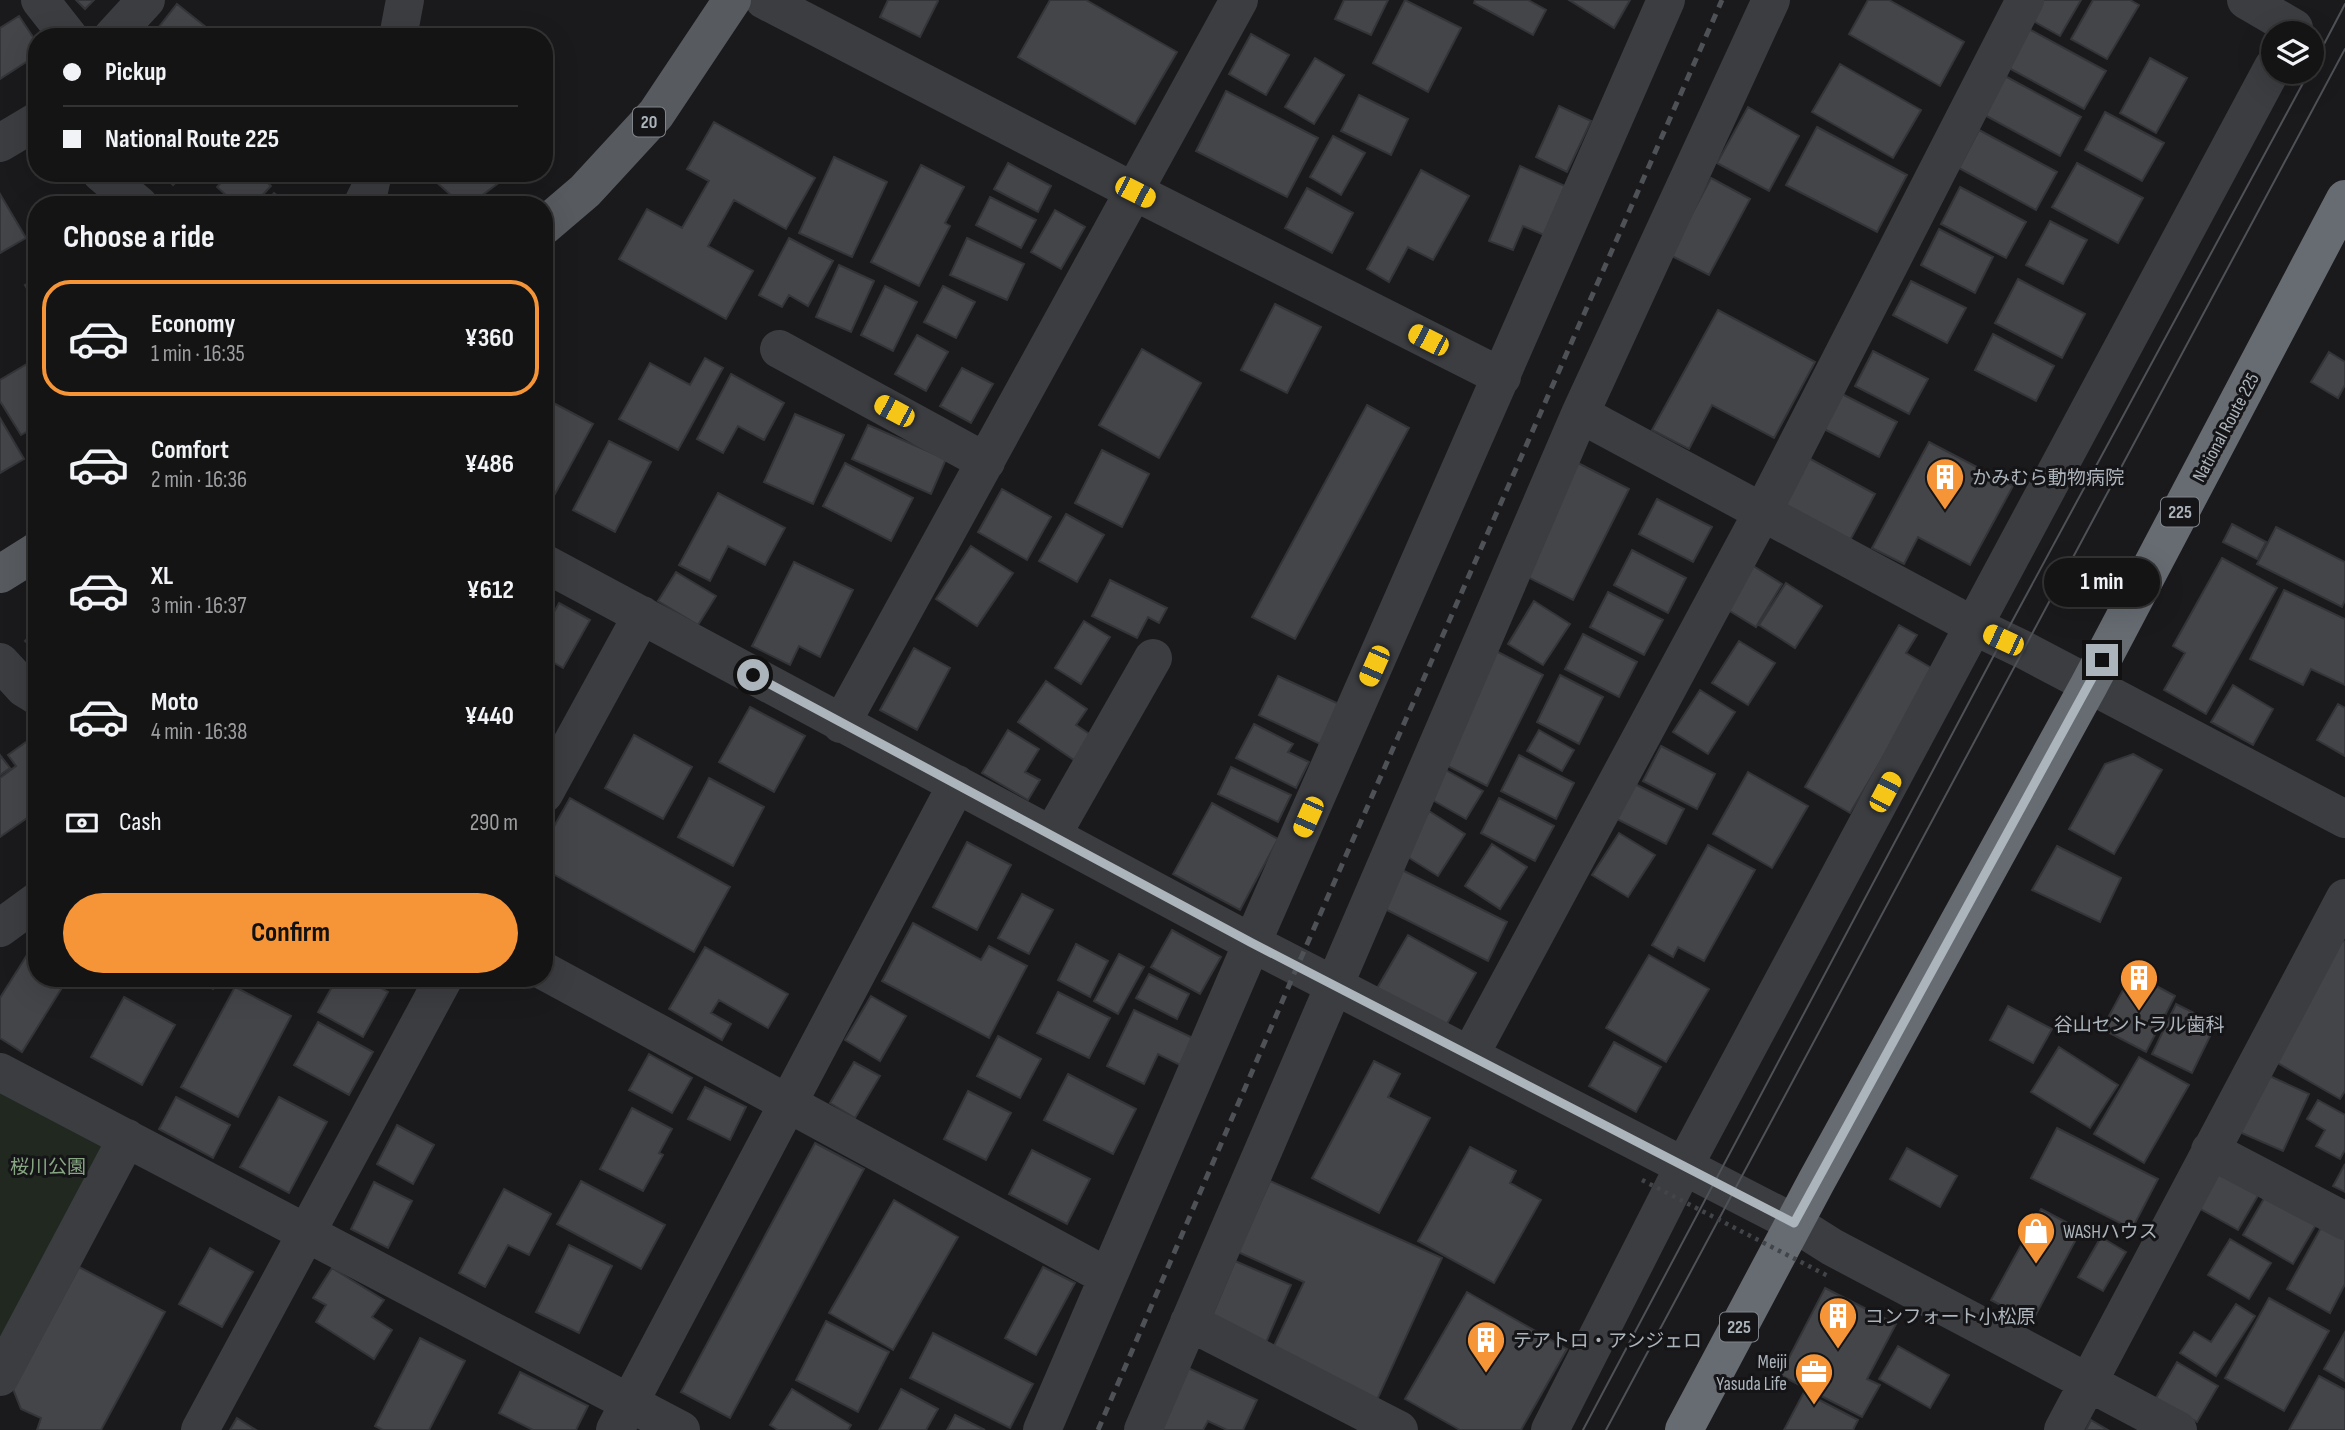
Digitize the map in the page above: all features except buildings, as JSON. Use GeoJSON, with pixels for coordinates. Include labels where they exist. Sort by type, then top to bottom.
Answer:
{"type":"FeatureCollection","features":[{"type":"Feature","properties":{"kind":"highway","name":"National Route 225"},"geometry":{"type":"LineString","coordinates":[[1684,1430],[1794,1223],[2089,685],[2345,199]]}},
{"type":"Feature","properties":{"kind":"main road","name":"20"},"geometry":{"type":"LineString","coordinates":[[553,218],[585,191],[656,114],[732,0]]}},
{"type":"Feature","properties":{"kind":"main road"},"geometry":{"type":"LineString","coordinates":[[0,574],[28,557]]}},
{"type":"Feature","properties":{"kind":"street"},"geometry":{"type":"LineString","coordinates":[[40,0],[62,28]]}},
{"type":"Feature","properties":{"kind":"street"},"geometry":{"type":"LineString","coordinates":[[121,28],[146,0]]}},
{"type":"Feature","properties":{"kind":"street"},"geometry":{"type":"LineString","coordinates":[[400,28],[405,0]]}},
{"type":"Feature","properties":{"kind":"street"},"geometry":{"type":"LineString","coordinates":[[764,0],[1135,192],[1502,377]]}},
{"type":"Feature","properties":{"kind":"street"},"geometry":{"type":"LineString","coordinates":[[842,724],[1239,0]]}},
{"type":"Feature","properties":{"kind":"street"},"geometry":{"type":"LineString","coordinates":[[1042,1430],[1252,943],[1667,0]]}},
{"type":"Feature","properties":{"kind":"street"},"geometry":{"type":"LineString","coordinates":[[1143,1430],[1580,414],[1771,0]]}},
{"type":"Feature","properties":{"kind":"street"},"geometry":{"type":"LineString","coordinates":[[1470,1055],[1763,511],[2025,0]]}},
{"type":"Feature","properties":{"kind":"street"},"geometry":{"type":"LineString","coordinates":[[2246,0],[2298,20]]}},
{"type":"Feature","properties":{"kind":"street"},"geometry":{"type":"LineString","coordinates":[[1550,1430],[1684,1166],[2264,84]]}},
{"type":"Feature","properties":{"kind":"street"},"geometry":{"type":"LineString","coordinates":[[0,143],[28,126]]}},
{"type":"Feature","properties":{"kind":"street"},"geometry":{"type":"LineString","coordinates":[[112,182],[128,196]]}},
{"type":"Feature","properties":{"kind":"street"},"geometry":{"type":"LineString","coordinates":[[779,349],[986,462]]}},
{"type":"Feature","properties":{"kind":"street"},"geometry":{"type":"LineString","coordinates":[[1580,414],[1974,626],[2345,819]]}},
{"type":"Feature","properties":{"kind":"street"},"geometry":{"type":"LineString","coordinates":[[553,568],[1252,943],[1794,1223],[1832,1247],[2178,1430]]}},
{"type":"Feature","properties":{"kind":"street"},"geometry":{"type":"LineString","coordinates":[[553,778],[642,615]]}},
{"type":"Feature","properties":{"kind":"street"},"geometry":{"type":"LineString","coordinates":[[1052,835],[1153,658]]}},
{"type":"Feature","properties":{"kind":"street"},"geometry":{"type":"LineString","coordinates":[[0,662],[28,691]]}},
{"type":"Feature","properties":{"kind":"street"},"geometry":{"type":"LineString","coordinates":[[622,1416],[957,784]]}},
{"type":"Feature","properties":{"kind":"street"},"geometry":{"type":"LineString","coordinates":[[2063,1430],[2345,898]]}},
{"type":"Feature","properties":{"kind":"street"},"geometry":{"type":"LineString","coordinates":[[0,928],[28,908]]}},
{"type":"Feature","properties":{"kind":"street"},"geometry":{"type":"LineString","coordinates":[[553,976],[1108,1277]]}},
{"type":"Feature","properties":{"kind":"street"},"geometry":{"type":"LineString","coordinates":[[200,1430],[439,987]]}},
{"type":"Feature","properties":{"kind":"street"},"geometry":{"type":"LineString","coordinates":[[0,1072],[307,1235],[622,1416],[681,1430]]}},
{"type":"Feature","properties":{"kind":"street"},"geometry":{"type":"LineString","coordinates":[[0,1377],[127,1138]]}},
{"type":"Feature","properties":{"kind":"street"},"geometry":{"type":"LineString","coordinates":[[2210,1150],[2345,1221]]}},
{"type":"Feature","properties":{"kind":"street"},"geometry":{"type":"LineString","coordinates":[[1189,1322],[1399,1430]]}},
{"type":"Feature","properties":{"kind":"path"},"geometry":{"type":"LineString","coordinates":[[1642,1180],[1828,1276]]}},
{"type":"Feature","properties":{"kind":"green space","name":"桜川公園"},"geometry":{"type":"Polygon","coordinates":[[[0,1087],[100,1138],[109,1160],[0,1347],[0,1087]]]}},
{"type":"Feature","properties":{"kind":"tram line"},"geometry":{"type":"LineString","coordinates":[[2324,44],[2345,4]]}},
{"type":"Feature","properties":{"kind":"tram line"},"geometry":{"type":"LineString","coordinates":[[1606,1430],[2345,49]]}},
{"type":"Feature","properties":{"kind":"tram line"},"geometry":{"type":"LineString","coordinates":[[1583,1430],[2002,640],[2303,84]]}},
{"type":"Feature","properties":{"kind":"railway"},"geometry":{"type":"LineString","coordinates":[[1098,1430],[1297,967],[1722,0]]}},
{"type":"Feature","properties":{"kind":"place","name":"かみむら動物病院"},"geometry":{"type":"Point","coordinates":[1945,511]}},
{"type":"Feature","properties":{"kind":"place","name":"谷山セントラル歯科"},"geometry":{"type":"Point","coordinates":[2139,1012]}},
{"type":"Feature","properties":{"kind":"place","name":"WASHハウス"},"geometry":{"type":"Point","coordinates":[2036,1265]}},
{"type":"Feature","properties":{"kind":"place","name":"コンフォート小松原"},"geometry":{"type":"Point","coordinates":[1838,1350]}},
{"type":"Feature","properties":{"kind":"place","name":"テアトロ・アンジェロ"},"geometry":{"type":"Point","coordinates":[1486,1374]}},
{"type":"Feature","properties":{"kind":"place","name":"Meiji Yasuda Life"},"geometry":{"type":"Point","coordinates":[1814,1406]}},
{"type":"Feature","properties":{"kind":"route"},"geometry":{"type":"LineString","coordinates":[[753,675],[1252,943],[1794,1223],[2102,660]]}}]}
